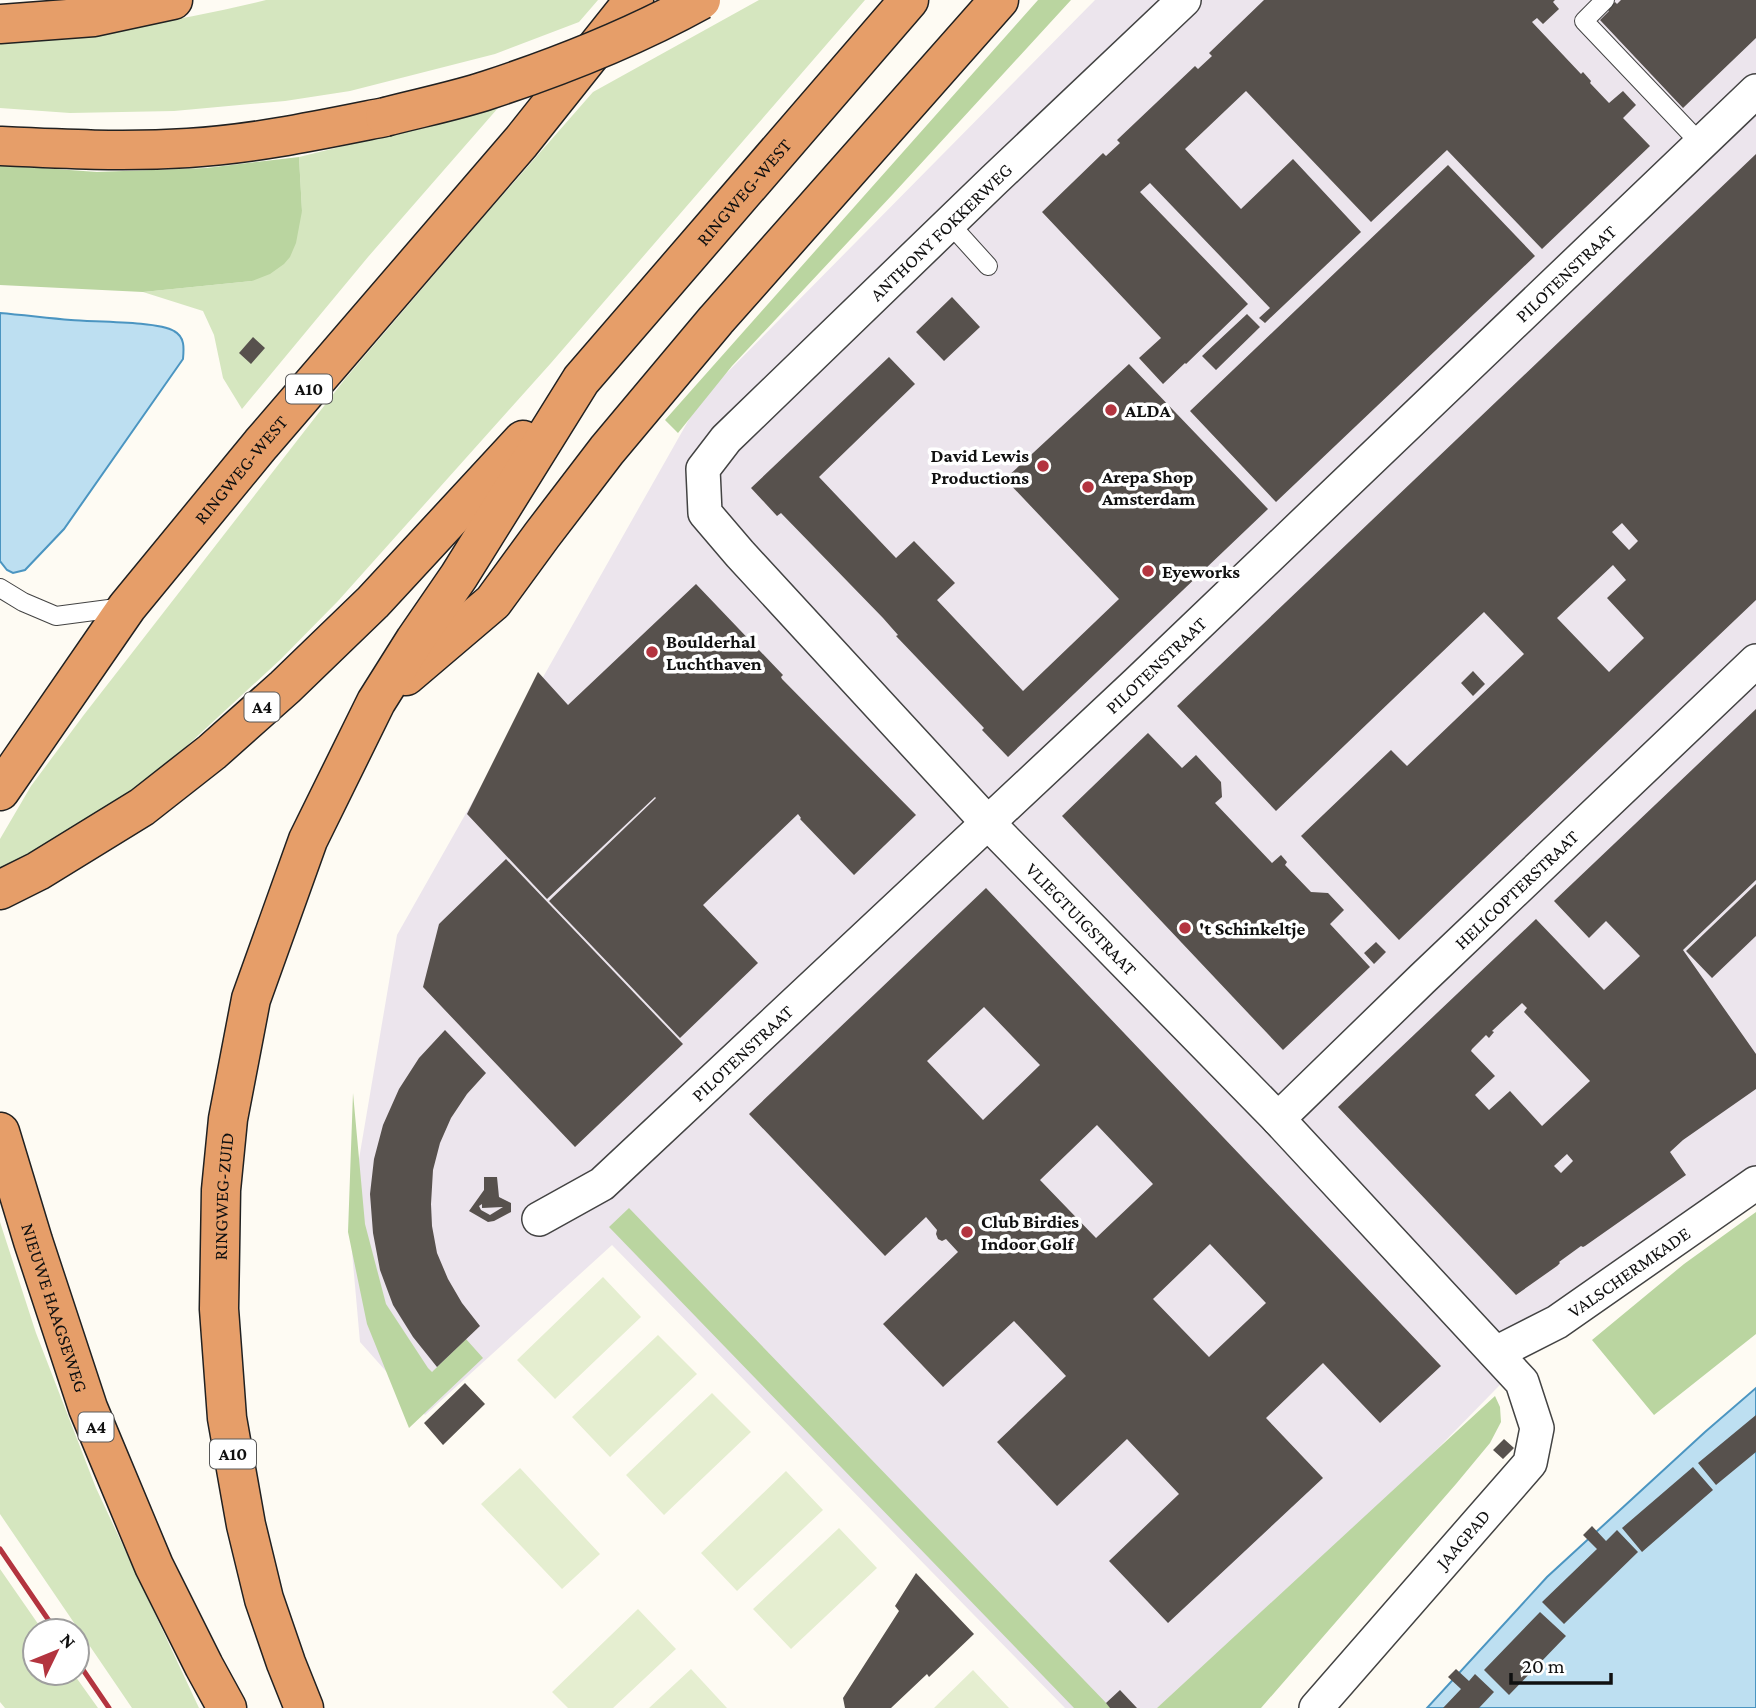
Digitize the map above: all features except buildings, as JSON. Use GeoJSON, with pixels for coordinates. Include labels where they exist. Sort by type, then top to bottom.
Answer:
{"type":"FeatureCollection","features":[{"type":"Feature","properties":{"kind":"highway"},"geometry":{"type":"LineString","coordinates":[[0,24],[94,17],[173,0]]}},
{"type":"Feature","properties":{"kind":"highway","name":"RINGWEG-WEST"},"geometry":{"type":"LineString","coordinates":[[0,791],[127,607],[261,444],[521,142],[634,0]]}},
{"type":"Feature","properties":{"kind":"highway"},"geometry":{"type":"LineString","coordinates":[[0,146],[91,151],[190,148],[288,137],[385,117],[486,90],[585,55],[701,0]]}},
{"type":"Feature","properties":{"kind":"highway","name":"RINGWEG-WEST"},"geometry":{"type":"LineString","coordinates":[[376,702],[459,576],[581,380],[909,0]]}},
{"type":"Feature","properties":{"kind":"highway","name":"A10"},"geometry":{"type":"LineString","coordinates":[[376,702],[493,602],[607,450],[716,320],[999,0]]}},
{"type":"Feature","properties":{"kind":"highway","name":"A4"},"geometry":{"type":"LineString","coordinates":[[0,890],[38,871],[142,807],[212,752],[285,687],[373,602],[581,380]]}},
{"type":"Feature","properties":{"kind":"highway","name":"RINGWEG-ZUID"},"geometry":{"type":"LineString","coordinates":[[304,1708],[264,1599],[246,1525],[227,1418],[219,1309],[221,1190],[228,1119],[251,999],[308,840],[376,702]]}},
{"type":"Feature","properties":{"kind":"highway","name":"NIEUWE HAAGSEWEG"},"geometry":{"type":"LineString","coordinates":[[0,1132],[88,1408],[154,1566],[227,1708]]}},
{"type":"Feature","properties":{"kind":"street","name":"ANTHONY FOKKERWEG"},"geometry":{"type":"LineString","coordinates":[[703,469],[726,439],[1184,0]]}},
{"type":"Feature","properties":{"kind":"street","name":"PILOTENSTRAAT"},"geometry":{"type":"LineString","coordinates":[[539,1219],[602,1184],[1147,673],[1756,91]]}},
{"type":"Feature","properties":{"kind":"street","name":"VLIEGTUIGSTRAAT"},"geometry":{"type":"LineString","coordinates":[[703,469],[705,513],[740,554],[987,822],[1278,1119],[1496,1353]]}},
{"type":"Feature","properties":{"kind":"street","name":"HELICOPTERSTRAAT"},"geometry":{"type":"LineString","coordinates":[[1278,1119],[1756,661]]}},
{"type":"Feature","properties":{"kind":"street","name":"VALSCHERMKADE"},"geometry":{"type":"LineString","coordinates":[[1496,1353],[1557,1322],[1756,1182]]}},
{"type":"Feature","properties":{"kind":"street","name":"JAAGPAD"},"geometry":{"type":"LineString","coordinates":[[1316,1708],[1530,1463],[1537,1428],[1522,1382],[1496,1353]]}},
{"type":"Feature","properties":{"kind":"lane"},"geometry":{"type":"LineString","coordinates":[[1605,0],[1584,21],[1701,144]]}},
{"type":"Feature","properties":{"kind":"lane"},"geometry":{"type":"LineString","coordinates":[[950,224],[988,266]]}},
{"type":"Feature","properties":{"kind":"lane"},"geometry":{"type":"LineString","coordinates":[[0,588],[23,603],[56,615],[127,607]]}},
{"type":"Feature","properties":{"kind":"shaded area"},"geometry":{"type":"Polygon","coordinates":[[[1095,0],[1756,0],[1756,1176],[1587,1296],[1184,1708],[1065,1708],[612,1245],[425,1415],[360,1342],[349,1218],[397,935],[700,400],[1095,0]]]}},
{"type":"Feature","properties":{"kind":"green space"},"geometry":{"type":"Polygon","coordinates":[[[266,0],[598,0],[579,22],[495,54],[350,91],[285,101],[174,111],[70,113],[0,108],[0,43],[134,26],[266,0]]]}},
{"type":"Feature","properties":{"kind":"green space"},"geometry":{"type":"Polygon","coordinates":[[[759,0],[865,0],[551,363],[338,601],[281,659],[164,767],[120,799],[0,875],[0,839],[31,786],[345,379],[486,214],[593,92],[759,0]]]}},
{"type":"Feature","properties":{"kind":"green space"},"geometry":{"type":"Polygon","coordinates":[[[1038,0],[1071,0],[732,366],[678,433],[665,420],[1038,0]]]}},
{"type":"Feature","properties":{"kind":"green space"},"geometry":{"type":"Polygon","coordinates":[[[498,108],[368,257],[242,409],[223,378],[214,335],[203,311],[143,292],[252,281],[302,211],[299,157],[498,108]]]}},
{"type":"Feature","properties":{"kind":"green space"},"geometry":{"type":"Polygon","coordinates":[[[299,157],[302,211],[296,243],[290,257],[270,274],[252,281],[143,292],[0,285],[0,165],[97,172],[206,168],[299,157]]]}},
{"type":"Feature","properties":{"kind":"green space"},"geometry":{"type":"Polygon","coordinates":[[[353,1093],[365,1224],[386,1304],[432,1372],[466,1339],[483,1358],[409,1428],[367,1324],[348,1232],[353,1093]]]}},
{"type":"Feature","properties":{"kind":"green space"},"geometry":{"type":"Polygon","coordinates":[[[629,1208],[1111,1708],[1074,1708],[609,1227],[629,1208]]]}},
{"type":"Feature","properties":{"kind":"green space"},"geometry":{"type":"Polygon","coordinates":[[[1756,1212],[1756,1334],[1654,1415],[1592,1340],[1684,1264],[1756,1212]]]}},
{"type":"Feature","properties":{"kind":"green space"},"geometry":{"type":"Polygon","coordinates":[[[0,1222],[36,1333],[96,1488],[199,1708],[132,1708],[91,1648],[91,1617],[70,1617],[0,1514],[0,1222]]]}},
{"type":"Feature","properties":{"kind":"green space"},"geometry":{"type":"Polygon","coordinates":[[[603,1277],[641,1317],[555,1399],[517,1360],[603,1277]]]}},
{"type":"Feature","properties":{"kind":"green space"},"geometry":{"type":"Polygon","coordinates":[[[658,1335],[697,1374],[610,1457],[572,1417],[658,1335]]]}},
{"type":"Feature","properties":{"kind":"green space"},"geometry":{"type":"Polygon","coordinates":[[[712,1393],[751,1432],[664,1515],[626,1475],[712,1393]]]}},
{"type":"Feature","properties":{"kind":"green space"},"geometry":{"type":"Polygon","coordinates":[[[1495,1396],[1500,1407],[1501,1422],[1490,1443],[1261,1708],[1157,1708],[1495,1396]]]}},
{"type":"Feature","properties":{"kind":"green space"},"geometry":{"type":"Polygon","coordinates":[[[520,1468],[600,1554],[562,1589],[481,1504],[520,1468]]]}},
{"type":"Feature","properties":{"kind":"green space"},"geometry":{"type":"Polygon","coordinates":[[[786,1471],[823,1510],[737,1591],[701,1553],[786,1471]]]}},
{"type":"Feature","properties":{"kind":"green space"},"geometry":{"type":"Polygon","coordinates":[[[839,1528],[877,1568],[791,1649],[753,1609],[839,1528]]]}},
{"type":"Feature","properties":{"kind":"green space"},"geometry":{"type":"Polygon","coordinates":[[[0,1569],[33,1617],[21,1617],[21,1687],[83,1687],[98,1708],[5,1708],[0,1702],[0,1569]]]}},
{"type":"Feature","properties":{"kind":"green space"},"geometry":{"type":"Polygon","coordinates":[[[638,1609],[676,1649],[613,1708],[568,1708],[552,1692],[638,1609]]]}},
{"type":"Feature","properties":{"kind":"green space"},"geometry":{"type":"Polygon","coordinates":[[[691,1669],[727,1708],[649,1708],[691,1669]]]}},
{"type":"Feature","properties":{"kind":"green space"},"geometry":{"type":"Polygon","coordinates":[[[973,1670],[1009,1708],[934,1708],[973,1670]]]}},
{"type":"Feature","properties":{"kind":"water"},"geometry":{"type":"Polygon","coordinates":[[[0,313],[154,325],[178,333],[183,347],[183,359],[64,529],[25,570],[13,573],[0,561],[0,313]]]}},
{"type":"Feature","properties":{"kind":"water"},"geometry":{"type":"Polygon","coordinates":[[[1756,1388],[1756,1708],[1427,1708],[1547,1577],[1756,1388]]]}},
{"type":"Feature","properties":{"kind":"railway"},"geometry":{"type":"LineString","coordinates":[[0,1549],[46,1617]]}},
{"type":"Feature","properties":{"kind":"railway"},"geometry":{"type":"LineString","coordinates":[[91,1682],[109,1708]]}},
{"type":"Feature","properties":{"kind":"place","name":"ALDA"},"geometry":{"type":"Point","coordinates":[1111,410]}},
{"type":"Feature","properties":{"kind":"place","name":"David Lewis Productions"},"geometry":{"type":"Point","coordinates":[1043,466]}},
{"type":"Feature","properties":{"kind":"place","name":"Arepa Shop Amsterdam"},"geometry":{"type":"Point","coordinates":[1088,487]}},
{"type":"Feature","properties":{"kind":"place","name":"Eyeworks"},"geometry":{"type":"Point","coordinates":[1148,571]}},
{"type":"Feature","properties":{"kind":"place","name":"Boulderhal Luchthaven"},"geometry":{"type":"Point","coordinates":[652,652]}},
{"type":"Feature","properties":{"kind":"place","name":"'t Schinkeltje"},"geometry":{"type":"Point","coordinates":[1185,928]}},
{"type":"Feature","properties":{"kind":"place","name":"Club Birdies Indoor Golf"},"geometry":{"type":"Point","coordinates":[967,1232]}}]}
